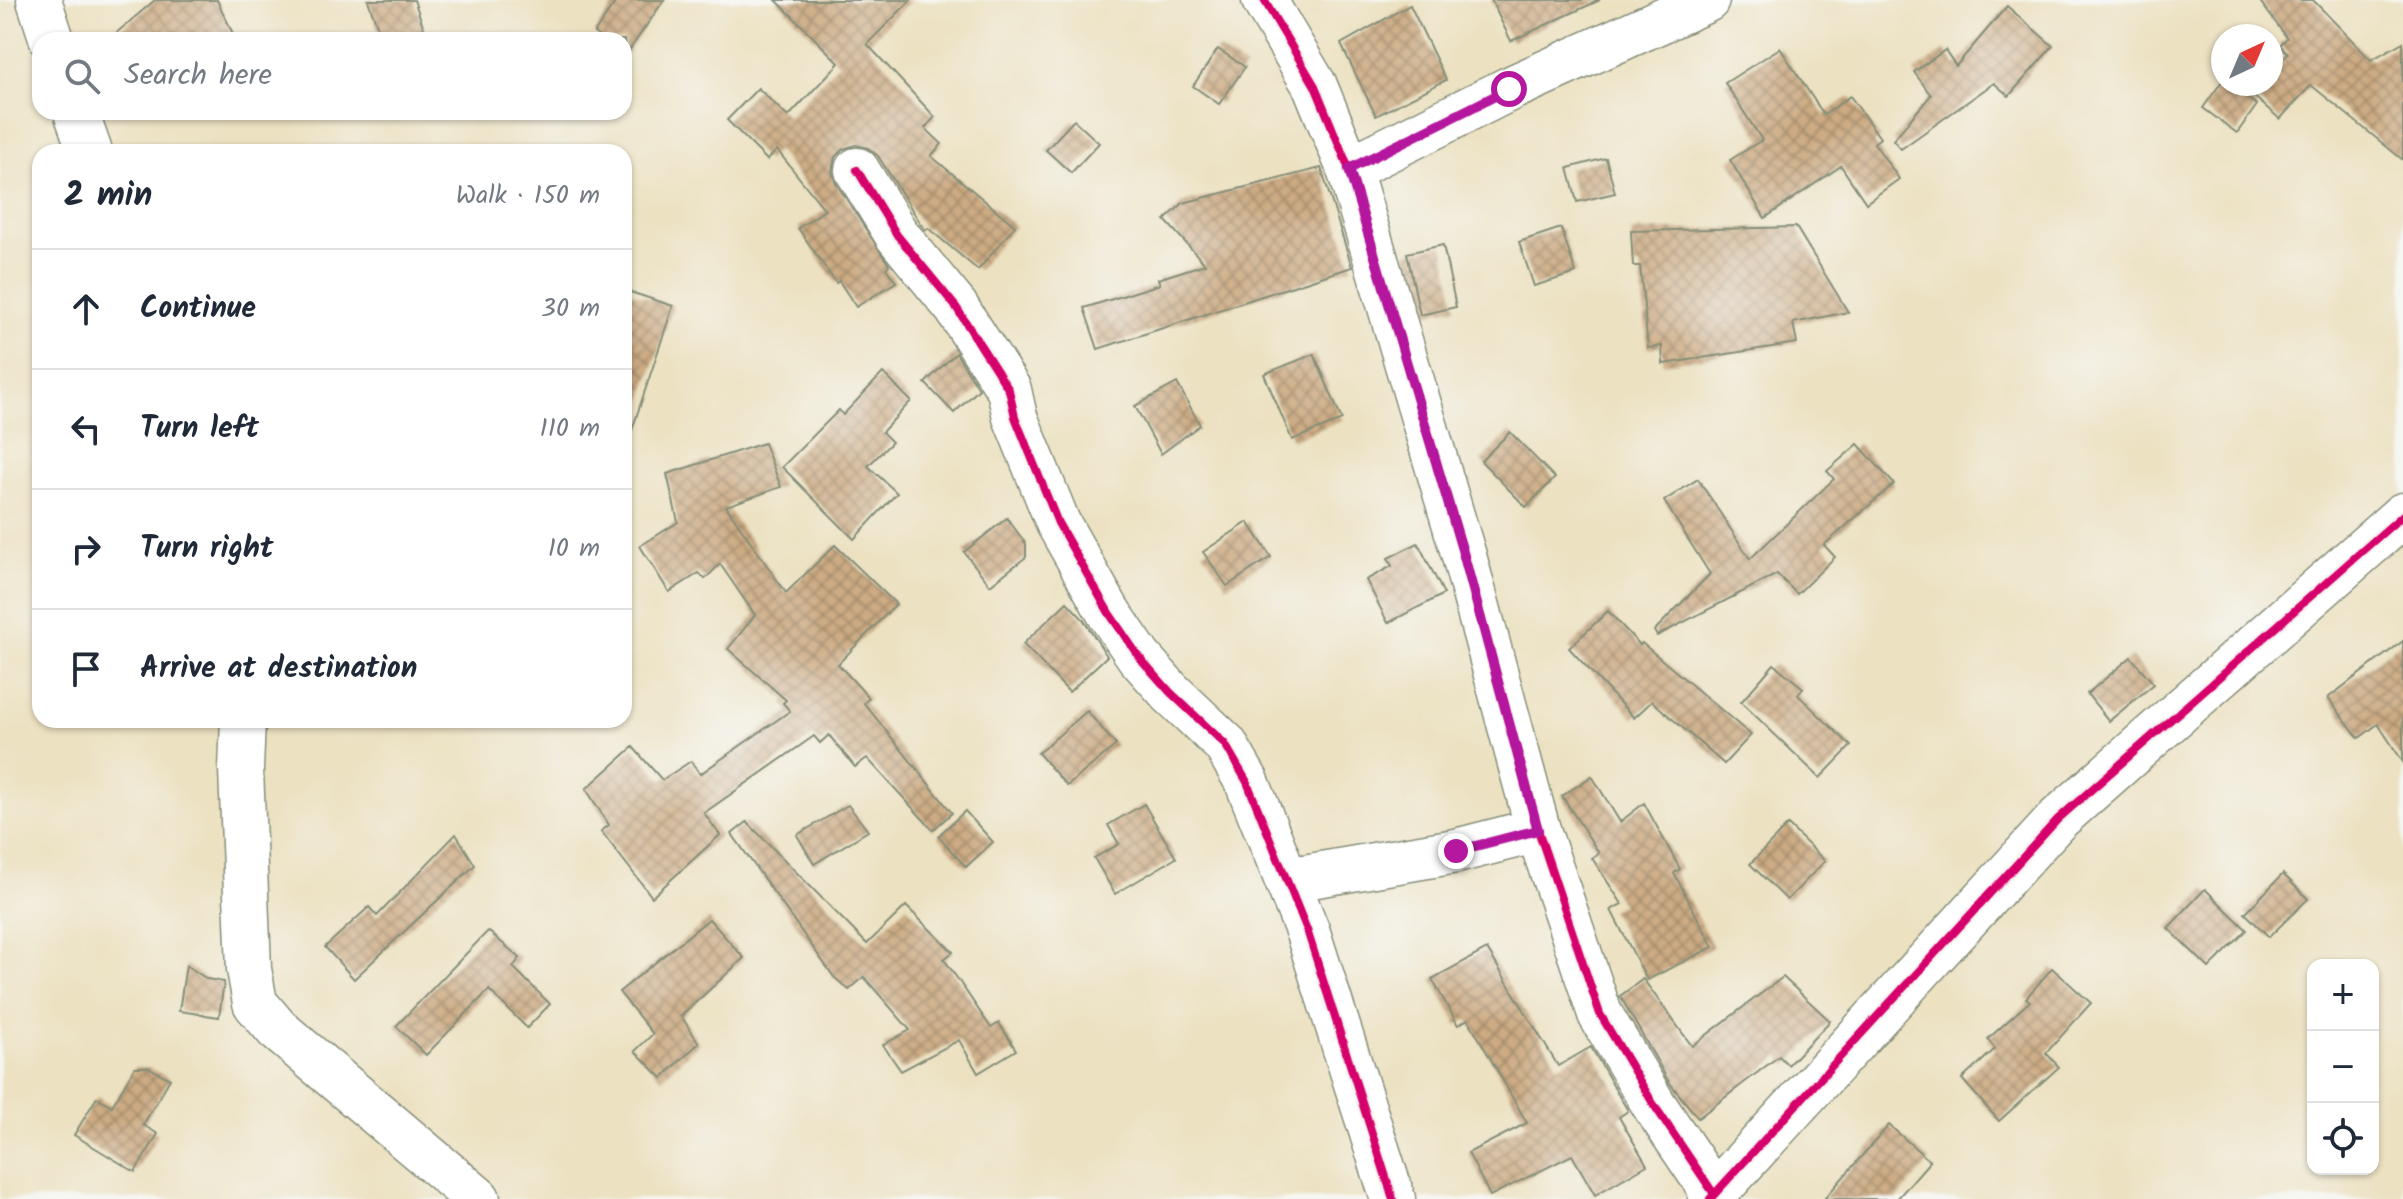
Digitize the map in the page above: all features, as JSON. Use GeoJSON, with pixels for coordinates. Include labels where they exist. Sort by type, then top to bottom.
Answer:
{"type":"FeatureCollection","features":[{"type":"Feature","properties":{"kind":"street"},"geometry":{"type":"LineString","coordinates":[[39,0],[49,32]]}},
{"type":"Feature","properties":{"kind":"street"},"geometry":{"type":"LineString","coordinates":[[1264,0],[1315,86],[1349,169],[1464,556],[1538,830],[1600,1014],[1712,1197],[2058,819],[2396,534]]}},
{"type":"Feature","properties":{"kind":"street"},"geometry":{"type":"LineString","coordinates":[[1349,169],[1509,89],[1707,0]]}},
{"type":"Feature","properties":{"kind":"street"},"geometry":{"type":"LineString","coordinates":[[79,120],[87,144]]}},
{"type":"Feature","properties":{"kind":"street"},"geometry":{"type":"LineString","coordinates":[[857,170],[897,235],[956,307],[1009,390],[1015,417],[1058,523],[1109,613],[1139,657],[1170,692],[1225,744],[1247,782],[1287,880],[1352,1064],[1393,1199]]}},
{"type":"Feature","properties":{"kind":"street"},"geometry":{"type":"LineString","coordinates":[[243,728],[245,908],[255,1003],[277,1029],[478,1199]]}},
{"type":"Feature","properties":{"kind":"street"},"geometry":{"type":"LineString","coordinates":[[1287,880],[1456,851],[1538,830]]}},
{"type":"Feature","properties":{"kind":"building"},"geometry":{"type":"Polygon","coordinates":[[[155,0],[217,0],[232,32],[117,32],[155,0]]]}},
{"type":"Feature","properties":{"kind":"building"},"geometry":{"type":"Polygon","coordinates":[[[368,0],[414,0],[425,32],[379,32],[368,0]]]}},
{"type":"Feature","properties":{"kind":"building"},"geometry":{"type":"Polygon","coordinates":[[[617,0],[664,0],[632,46],[632,32],[595,32],[617,0]]]}},
{"type":"Feature","properties":{"kind":"building"},"geometry":{"type":"Polygon","coordinates":[[[776,0],[911,0],[867,44],[935,117],[925,128],[942,144],[931,156],[1015,226],[978,270],[928,228],[925,230],[878,156],[868,148],[856,145],[843,149],[835,157],[832,171],[836,183],[889,265],[886,268],[896,282],[856,307],[839,281],[836,283],[798,228],[825,210],[777,150],[767,160],[727,120],[758,88],[788,117],[839,63],[776,0]]]}},
{"type":"Feature","properties":{"kind":"building"},"geometry":{"type":"Polygon","coordinates":[[[1491,0],[1600,0],[1511,41],[1491,0]]]}},
{"type":"Feature","properties":{"kind":"building"},"geometry":{"type":"Polygon","coordinates":[[[2259,0],[2313,0],[2371,60],[2403,42],[2403,160],[2311,85],[2280,119],[2253,96],[2283,96],[2283,59],[2288,53],[2283,48],[2283,42],[2287,38],[2283,24],[2277,24],[2259,0]]]}},
{"type":"Feature","properties":{"kind":"building"},"geometry":{"type":"Polygon","coordinates":[[[1410,5],[1446,80],[1376,116],[1341,44],[1410,5]]]}},
{"type":"Feature","properties":{"kind":"building"},"geometry":{"type":"Polygon","coordinates":[[[2007,6],[2053,46],[2009,96],[1994,83],[1901,149],[1893,140],[1931,95],[1914,72],[1945,50],[1956,66],[2007,6]]]}},
{"type":"Feature","properties":{"kind":"building"},"geometry":{"type":"Polygon","coordinates":[[[1780,48],[1824,115],[1850,96],[1880,138],[1874,143],[1899,179],[1866,203],[1841,166],[1765,218],[1730,160],[1762,140],[1725,83],[1780,48]]]}},
{"type":"Feature","properties":{"kind":"building"},"geometry":{"type":"Polygon","coordinates":[[[1218,49],[1245,67],[1219,104],[1193,86],[1218,49]]]}},
{"type":"Feature","properties":{"kind":"building"},"geometry":{"type":"Polygon","coordinates":[[[2212,96],[2245,96],[2257,105],[2237,133],[2203,108],[2212,96]]]}},
{"type":"Feature","properties":{"kind":"building"},"geometry":{"type":"Polygon","coordinates":[[[1074,120],[1099,143],[1071,173],[1046,150],[1074,120]]]}},
{"type":"Feature","properties":{"kind":"building"},"geometry":{"type":"Polygon","coordinates":[[[1606,158],[1615,193],[1577,202],[1568,168],[1606,158]]]}},
{"type":"Feature","properties":{"kind":"building"},"geometry":{"type":"Polygon","coordinates":[[[1321,168],[1352,267],[1098,349],[1084,308],[1160,284],[1158,279],[1205,264],[1165,220],[1183,203],[1321,168]]]}},
{"type":"Feature","properties":{"kind":"building"},"geometry":{"type":"Polygon","coordinates":[[[1796,227],[1848,312],[1793,323],[1797,343],[1663,364],[1662,346],[1648,348],[1640,266],[1633,266],[1631,231],[1796,227]]]}},
{"type":"Feature","properties":{"kind":"building"},"geometry":{"type":"Polygon","coordinates":[[[1561,228],[1576,273],[1534,286],[1519,242],[1561,228]]]}},
{"type":"Feature","properties":{"kind":"building"},"geometry":{"type":"Polygon","coordinates":[[[1443,245],[1456,307],[1420,315],[1407,253],[1443,245]]]}},
{"type":"Feature","properties":{"kind":"building"},"geometry":{"type":"Polygon","coordinates":[[[632,293],[673,306],[632,430],[632,293]]]}},
{"type":"Feature","properties":{"kind":"building"},"geometry":{"type":"Polygon","coordinates":[[[956,353],[979,389],[954,413],[925,383],[956,353]]]}},
{"type":"Feature","properties":{"kind":"building"},"geometry":{"type":"Polygon","coordinates":[[[1314,354],[1342,420],[1292,440],[1264,374],[1314,354]]]}},
{"type":"Feature","properties":{"kind":"building"},"geometry":{"type":"Polygon","coordinates":[[[883,373],[911,401],[882,432],[892,442],[868,466],[897,493],[854,539],[782,467],[839,410],[843,415],[883,373]]]}},
{"type":"Feature","properties":{"kind":"building"},"geometry":{"type":"Polygon","coordinates":[[[1177,383],[1200,425],[1161,454],[1135,406],[1177,383]]]}},
{"type":"Feature","properties":{"kind":"building"},"geometry":{"type":"Polygon","coordinates":[[[1510,432],[1555,478],[1526,507],[1481,461],[1510,432]]]}},
{"type":"Feature","properties":{"kind":"building"},"geometry":{"type":"Polygon","coordinates":[[[764,443],[781,487],[726,506],[786,593],[835,545],[896,604],[838,664],[869,698],[864,703],[952,813],[933,830],[867,758],[855,767],[829,735],[820,743],[814,736],[704,813],[720,835],[652,897],[601,831],[609,825],[586,789],[633,747],[662,780],[691,761],[700,774],[790,711],[783,703],[786,700],[728,649],[755,615],[720,564],[705,579],[699,573],[669,592],[640,546],[678,522],[667,474],[764,443]]]}},
{"type":"Feature","properties":{"kind":"building"},"geometry":{"type":"Polygon","coordinates":[[[1858,444],[1894,484],[1824,545],[1835,557],[1797,594],[1777,574],[1657,636],[1654,631],[1710,574],[1664,501],[1698,479],[1750,559],[1834,479],[1827,471],[1858,444]]]}},
{"type":"Feature","properties":{"kind":"building"},"geometry":{"type":"Polygon","coordinates":[[[1007,518],[1026,544],[1026,557],[990,585],[964,552],[1007,518]]]}},
{"type":"Feature","properties":{"kind":"building"},"geometry":{"type":"Polygon","coordinates":[[[1248,522],[1271,557],[1227,586],[1203,552],[1248,522]]]}},
{"type":"Feature","properties":{"kind":"building"},"geometry":{"type":"Polygon","coordinates":[[[1418,543],[1444,594],[1388,623],[1366,580],[1392,566],[1388,558],[1418,543]]]}},
{"type":"Feature","properties":{"kind":"building"},"geometry":{"type":"Polygon","coordinates":[[[1067,602],[1083,619],[1107,656],[1069,692],[1023,644],[1067,602]]]}},
{"type":"Feature","properties":{"kind":"building"},"geometry":{"type":"Polygon","coordinates":[[[1608,611],[1640,645],[1642,643],[1751,735],[1724,764],[1652,701],[1634,718],[1569,648],[1608,611]]]}},
{"type":"Feature","properties":{"kind":"building"},"geometry":{"type":"Polygon","coordinates":[[[2403,641],[2403,762],[2378,724],[2359,738],[2328,698],[2403,641]]]}},
{"type":"Feature","properties":{"kind":"building"},"geometry":{"type":"Polygon","coordinates":[[[2131,657],[2154,684],[2109,721],[2087,694],[2131,657]]]}},
{"type":"Feature","properties":{"kind":"building"},"geometry":{"type":"Polygon","coordinates":[[[1774,664],[1803,688],[1798,695],[1851,746],[1820,778],[1741,702],[1774,664]]]}},
{"type":"Feature","properties":{"kind":"building"},"geometry":{"type":"Polygon","coordinates":[[[1087,711],[1116,745],[1067,786],[1038,753],[1087,711]]]}},
{"type":"Feature","properties":{"kind":"building"},"geometry":{"type":"Polygon","coordinates":[[[1592,776],[1620,822],[1644,803],[1680,869],[1674,873],[1713,947],[1647,980],[1611,910],[1622,904],[1592,858],[1599,853],[1562,796],[1592,776]]]}},
{"type":"Feature","properties":{"kind":"building"},"geometry":{"type":"Polygon","coordinates":[[[1144,804],[1176,858],[1115,894],[1094,858],[1119,844],[1108,825],[1144,804]]]}},
{"type":"Feature","properties":{"kind":"building"},"geometry":{"type":"Polygon","coordinates":[[[848,805],[868,831],[814,864],[797,835],[848,805]]]}},
{"type":"Feature","properties":{"kind":"building"},"geometry":{"type":"Polygon","coordinates":[[[965,811],[993,842],[966,867],[938,836],[965,811]]]}},
{"type":"Feature","properties":{"kind":"building"},"geometry":{"type":"Polygon","coordinates":[[[747,822],[867,944],[906,906],[953,952],[944,959],[991,1028],[999,1023],[1016,1050],[978,1073],[959,1040],[901,1071],[883,1045],[910,1030],[864,977],[849,990],[834,977],[732,834],[747,822]]]}},
{"type":"Feature","properties":{"kind":"building"},"geometry":{"type":"Polygon","coordinates":[[[1788,825],[1825,861],[1787,900],[1750,864],[1788,825]]]}},
{"type":"Feature","properties":{"kind":"building"},"geometry":{"type":"Polygon","coordinates":[[[456,834],[475,865],[354,979],[325,947],[369,907],[377,916],[456,834]]]}},
{"type":"Feature","properties":{"kind":"building"},"geometry":{"type":"Polygon","coordinates":[[[2283,874],[2308,899],[2269,937],[2245,913],[2283,874]]]}},
{"type":"Feature","properties":{"kind":"building"},"geometry":{"type":"Polygon","coordinates":[[[2205,889],[2247,930],[2209,968],[2168,928],[2205,889]]]}},
{"type":"Feature","properties":{"kind":"building"},"geometry":{"type":"Polygon","coordinates":[[[709,919],[744,958],[681,1016],[699,1043],[662,1078],[635,1051],[653,1034],[619,992],[709,919]]]}},
{"type":"Feature","properties":{"kind":"building"},"geometry":{"type":"Polygon","coordinates":[[[488,931],[520,958],[513,967],[550,1004],[527,1028],[489,990],[426,1055],[396,1026],[488,931]]]}},
{"type":"Feature","properties":{"kind":"building"},"geometry":{"type":"Polygon","coordinates":[[[1487,949],[1558,1066],[1591,1047],[1628,1111],[1619,1117],[1647,1165],[1595,1195],[1572,1155],[1490,1196],[1468,1153],[1527,1123],[1468,1019],[1458,1025],[1432,979],[1487,949]]]}},
{"type":"Feature","properties":{"kind":"building"},"geometry":{"type":"Polygon","coordinates":[[[186,965],[207,979],[224,982],[219,1017],[179,1011],[186,965]]]}},
{"type":"Feature","properties":{"kind":"building"},"geometry":{"type":"Polygon","coordinates":[[[2052,968],[2091,1003],[2046,1053],[2059,1067],[1999,1121],[1962,1079],[1995,1049],[1988,1039],[2030,1001],[2026,998],[2052,968]]]}},
{"type":"Feature","properties":{"kind":"building"},"geometry":{"type":"Polygon","coordinates":[[[1783,977],[1830,1021],[1788,1065],[1779,1056],[1698,1118],[1669,1082],[1620,996],[1643,979],[1692,1046],[1783,977]]]}},
{"type":"Feature","properties":{"kind":"building"},"geometry":{"type":"Polygon","coordinates":[[[135,1067],[148,1067],[170,1079],[143,1125],[158,1134],[135,1172],[74,1135],[97,1097],[112,1106],[135,1067]]]}},
{"type":"Feature","properties":{"kind":"building"},"geometry":{"type":"Polygon","coordinates":[[[1889,1125],[1930,1161],[1897,1199],[1824,1199],[1889,1125]]]}},
{"type":"Feature","properties":{"kind":"cycle path"},"geometry":{"type":"LineString","coordinates":[[1264,0],[1315,86],[1349,169],[1464,556],[1538,830],[1600,1014],[1654,1105],[1714,1194]]}},
{"type":"Feature","properties":{"kind":"cycle path"},"geometry":{"type":"LineString","coordinates":[[857,170],[897,235],[956,307],[1009,390],[1015,417],[1058,523],[1109,613],[1139,657],[1170,692],[1225,744],[1247,782],[1307,930],[1393,1199]]}},
{"type":"Feature","properties":{"kind":"cycle path"},"geometry":{"type":"LineString","coordinates":[[1710,1199],[2058,819],[2403,515]]}},
{"type":"Feature","properties":{"kind":"route"},"geometry":{"type":"LineString","coordinates":[[1456,851],[1538,830],[1464,556],[1349,169],[1509,89]]}}]}
